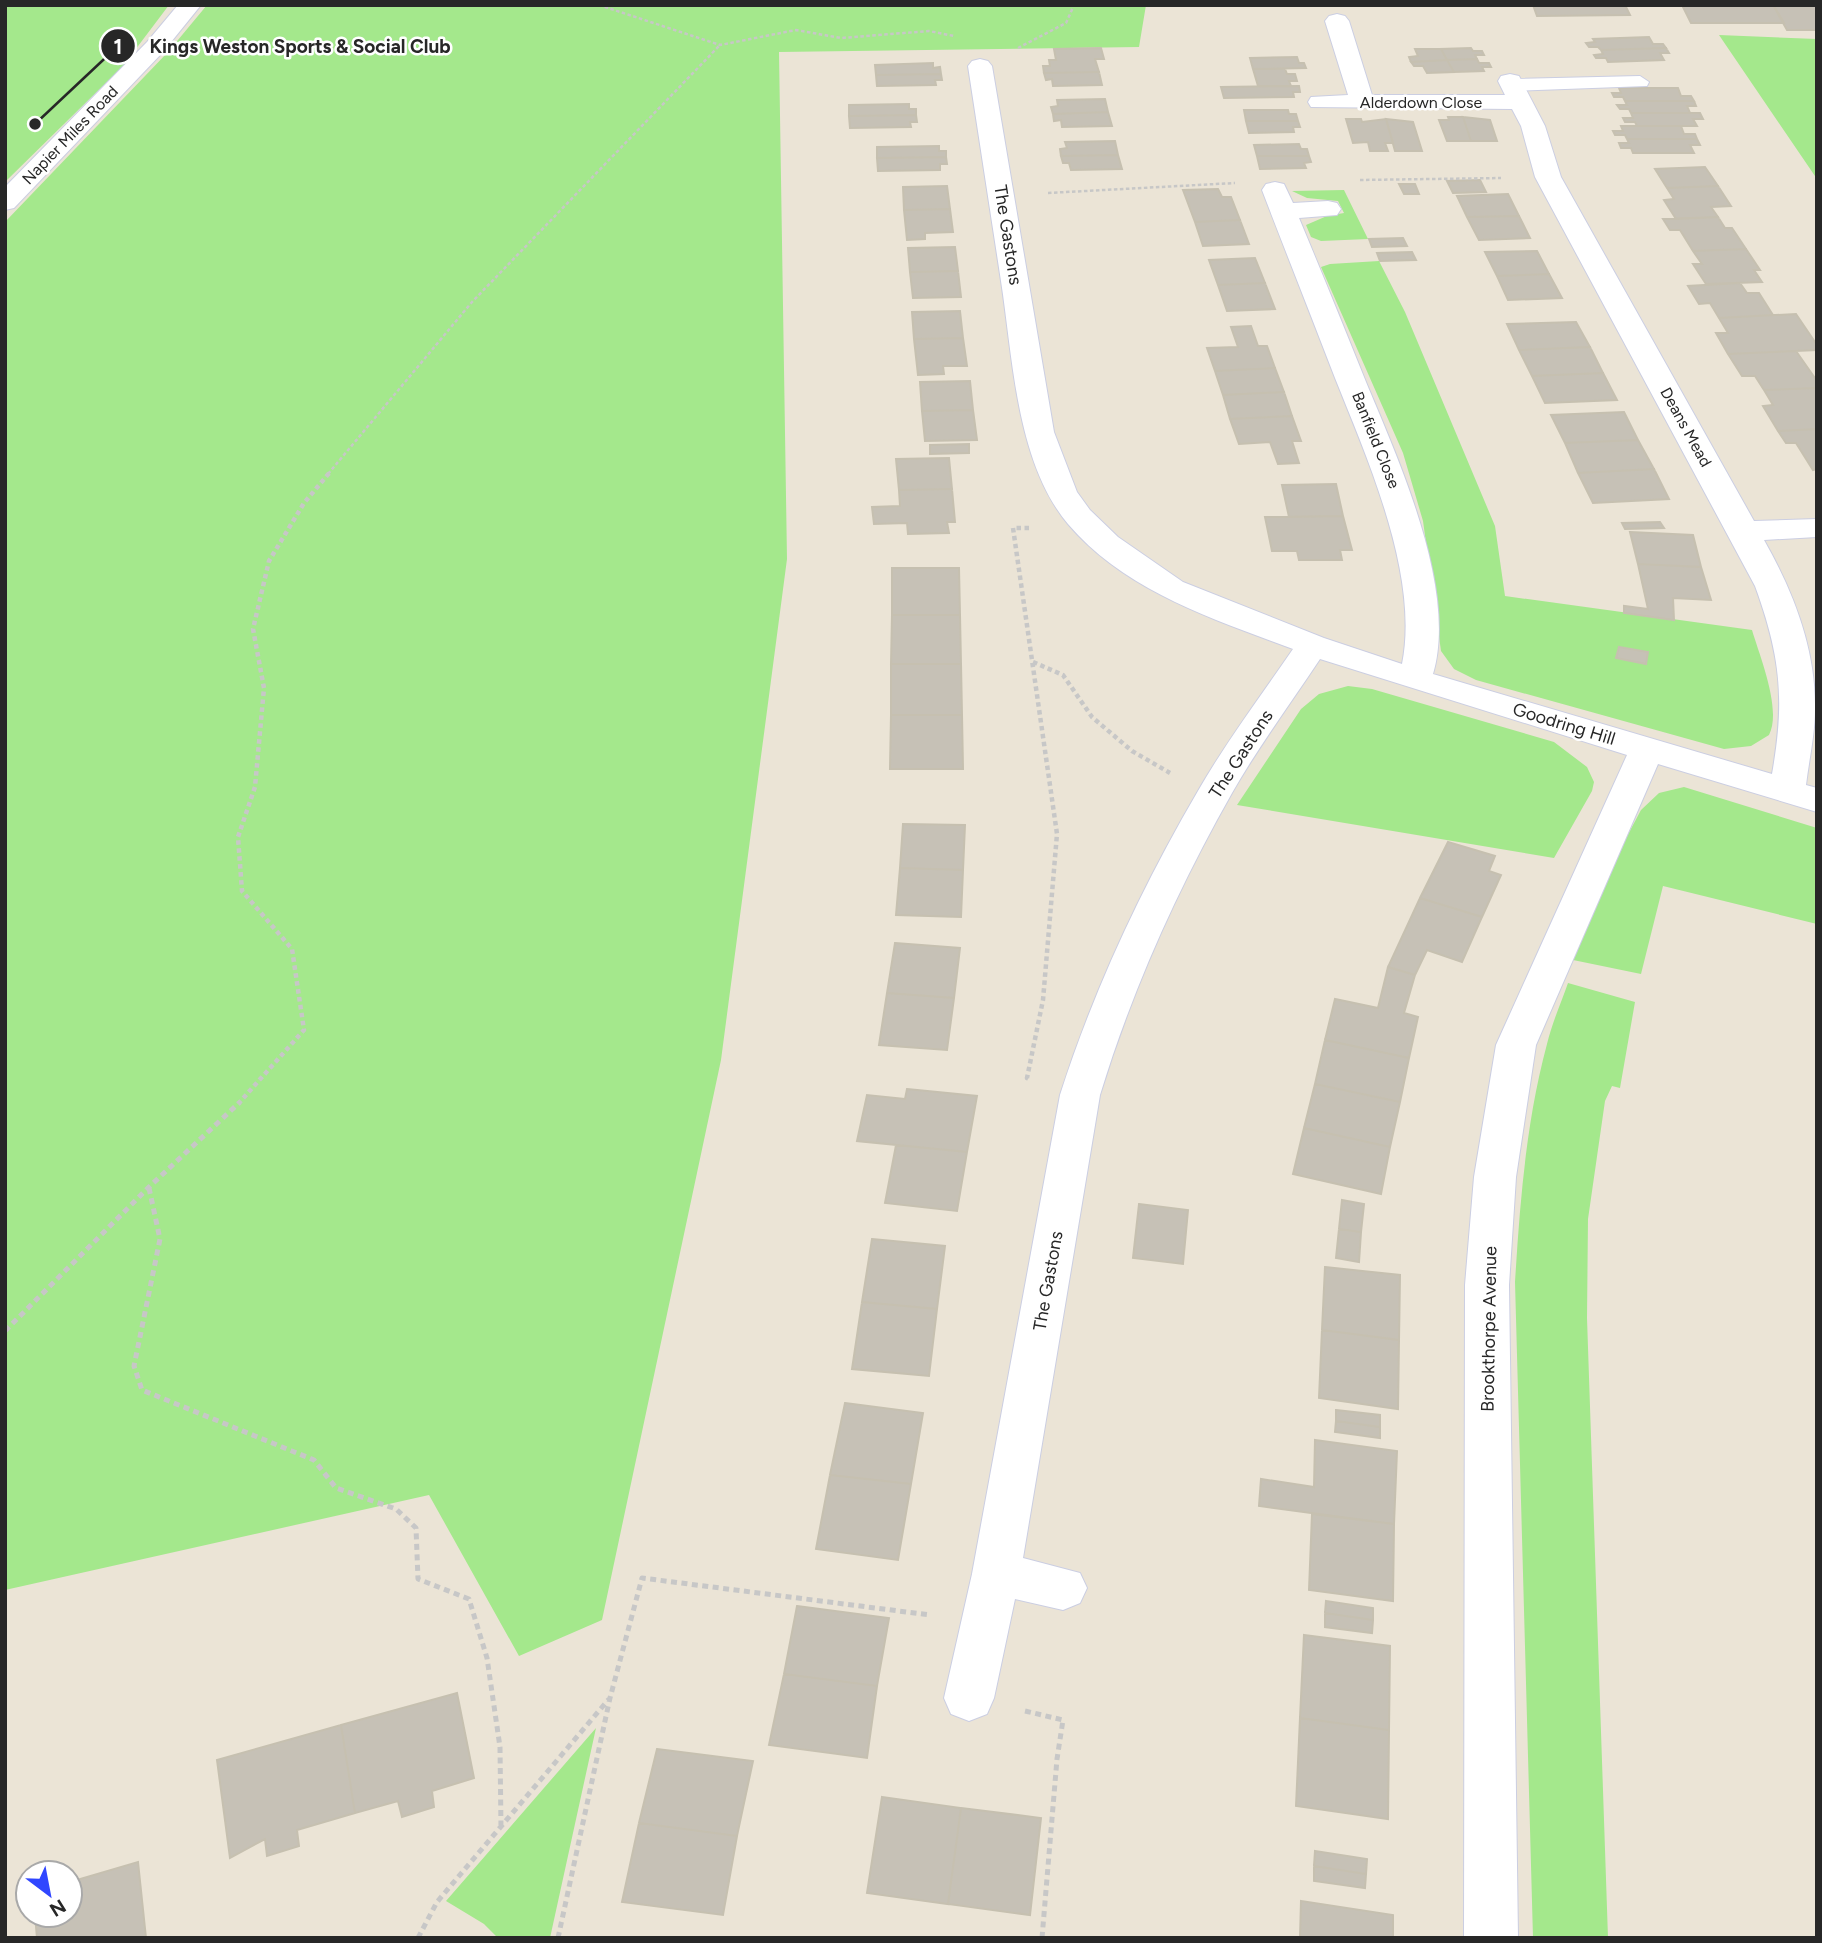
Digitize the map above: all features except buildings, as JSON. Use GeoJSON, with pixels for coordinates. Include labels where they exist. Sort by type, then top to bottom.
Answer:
{"type":"FeatureCollection","features":[{"type":"Feature","properties":{"kind":"street","name":"Napier Miles Road"},"geometry":{"type":"LineString","coordinates":[[5,202],[155,47],[190,5]]}},
{"type":"Feature","properties":{"kind":"street"},"geometry":{"type":"LineString","coordinates":[[1337,21],[1362,102]]}},
{"type":"Feature","properties":{"kind":"street","name":"The Gastons"},"geometry":{"type":"LineString","coordinates":[[969,1698],[996,1574],[1080,1095],[1096,1044],[1123,977],[1167,882],[1216,790],[1312,645],[1172,589],[1135,566],[1090,527],[1062,493],[1039,432],[981,66]]}},
{"type":"Feature","properties":{"kind":"street","name":"Alderdown Close"},"geometry":{"type":"LineString","coordinates":[[1320,102],[1362,102],[1515,89]]}},
{"type":"Feature","properties":{"kind":"street","name":"Deans Mead"},"geometry":{"type":"LineString","coordinates":[[1515,89],[1548,177],[1777,597],[1796,669],[1802,795]]}},
{"type":"Feature","properties":{"kind":"street","name":"Banfield Close"},"geometry":{"type":"LineString","coordinates":[[1328,209],[1279,200],[1399,501],[1409,540],[1423,636],[1420,666],[1413,679]]}},
{"type":"Feature","properties":{"kind":"street"},"geometry":{"type":"LineString","coordinates":[[1743,531],[1817,528]]}},
{"type":"Feature","properties":{"kind":"street","name":"Goodring Hill"},"geometry":{"type":"LineString","coordinates":[[1312,645],[1413,679],[1802,795]]}},
{"type":"Feature","properties":{"kind":"street","name":"Brookthorpe Avenue"},"geometry":{"type":"LineString","coordinates":[[1491,1938],[1487,1285],[1495,1177],[1516,1045],[1647,750]]}},
{"type":"Feature","properties":{"kind":"street"},"geometry":{"type":"LineString","coordinates":[[996,1574],[1063,1588]]}},
{"type":"Feature","properties":{"kind":"lane"},"geometry":{"type":"LineString","coordinates":[[1515,89],[1640,82]]}},
{"type":"Feature","properties":{"kind":"path"},"geometry":{"type":"LineString","coordinates":[[599,5],[641,18],[687,37],[720,45],[796,30],[841,38],[929,31],[956,36]]}},
{"type":"Feature","properties":{"kind":"path"},"geometry":{"type":"LineString","coordinates":[[1016,49],[1066,23],[1074,5]]}},
{"type":"Feature","properties":{"kind":"path"},"geometry":{"type":"LineString","coordinates":[[5,1331],[149,1187],[235,1108],[304,1030],[292,948],[242,891],[238,837],[255,787],[264,688],[253,629],[269,561],[304,503],[472,302],[720,45]]}},
{"type":"Feature","properties":{"kind":"path"},"geometry":{"type":"LineString","coordinates":[[1356,181],[1548,177]]}},
{"type":"Feature","properties":{"kind":"path"},"geometry":{"type":"LineString","coordinates":[[1086,191],[1199,183]]}},
{"type":"Feature","properties":{"kind":"path"},"geometry":{"type":"LineString","coordinates":[[1080,1095],[1027,1078],[1043,1000],[1057,834],[1013,528],[1090,527]]}},
{"type":"Feature","properties":{"kind":"path"},"geometry":{"type":"LineString","coordinates":[[1032,662],[1063,675],[1092,717],[1132,751],[1186,780],[1216,790]]}},
{"type":"Feature","properties":{"kind":"path"},"geometry":{"type":"LineString","coordinates":[[149,1187],[160,1239],[134,1366],[142,1390],[314,1460],[336,1488],[396,1508],[416,1528],[418,1579],[469,1599],[487,1658],[500,1747],[501,1828]]}},
{"type":"Feature","properties":{"kind":"path"},"geometry":{"type":"LineString","coordinates":[[558,1938],[610,1698],[642,1578],[985,1622]]}},
{"type":"Feature","properties":{"kind":"path"},"geometry":{"type":"LineString","coordinates":[[418,1938],[437,1902],[610,1698]]}},
{"type":"Feature","properties":{"kind":"path"},"geometry":{"type":"LineString","coordinates":[[969,1698],[1063,1720],[1057,1759],[1042,1938]]}},
{"type":"Feature","properties":{"kind":"green space"},"geometry":{"type":"Polygon","coordinates":[[[5,5],[169,5],[123,66],[5,182],[5,5]]]}},
{"type":"Feature","properties":{"kind":"green space"},"geometry":{"type":"Polygon","coordinates":[[[207,5],[1146,5],[1139,47],[779,52],[787,559],[721,1060],[602,1620],[519,1656],[429,1495],[5,1590],[5,222],[168,52],[207,5]]]}},
{"type":"Feature","properties":{"kind":"green space"},"geometry":{"type":"Polygon","coordinates":[[[1719,35],[1817,39],[1817,179],[1719,35]]]}},
{"type":"Feature","properties":{"kind":"green space"},"geometry":{"type":"Polygon","coordinates":[[[1344,190],[1368,239],[1321,241],[1311,237],[1306,225],[1327,216],[1344,213],[1338,201],[1307,198],[1292,191],[1344,190]]]}},
{"type":"Feature","properties":{"kind":"green space"},"geometry":{"type":"Polygon","coordinates":[[[1379,261],[1405,312],[1495,526],[1505,596],[1752,630],[1771,698],[1773,712],[1769,735],[1751,746],[1724,749],[1476,680],[1454,669],[1441,651],[1423,521],[1403,453],[1321,267],[1379,261]]]}},
{"type":"Feature","properties":{"kind":"green space"},"geometry":{"type":"Polygon","coordinates":[[[1348,686],[1372,689],[1554,742],[1587,767],[1594,782],[1592,791],[1554,858],[1237,805],[1301,709],[1319,694],[1348,686]]]}},
{"type":"Feature","properties":{"kind":"green space"},"geometry":{"type":"Polygon","coordinates":[[[1684,787],[1817,828],[1817,924],[1663,886],[1641,974],[1573,960],[1616,857],[1641,810],[1659,793],[1684,787]]]}},
{"type":"Feature","properties":{"kind":"green space"},"geometry":{"type":"Polygon","coordinates":[[[1568,983],[1635,1002],[1620,1088],[1612,1086],[1605,1101],[1588,1219],[1587,1318],[1608,1938],[1533,1938],[1515,1282],[1522,1192],[1534,1103],[1549,1036],[1568,983]]]}},
{"type":"Feature","properties":{"kind":"green space"},"geometry":{"type":"Polygon","coordinates":[[[596,1728],[550,1938],[498,1938],[484,1924],[446,1901],[596,1728]]]}},
{"type":"Feature","properties":{"kind":"place","name":"Kings Weston Sports & Social Club"},"geometry":{"type":"Point","coordinates":[35,124]}}]}
